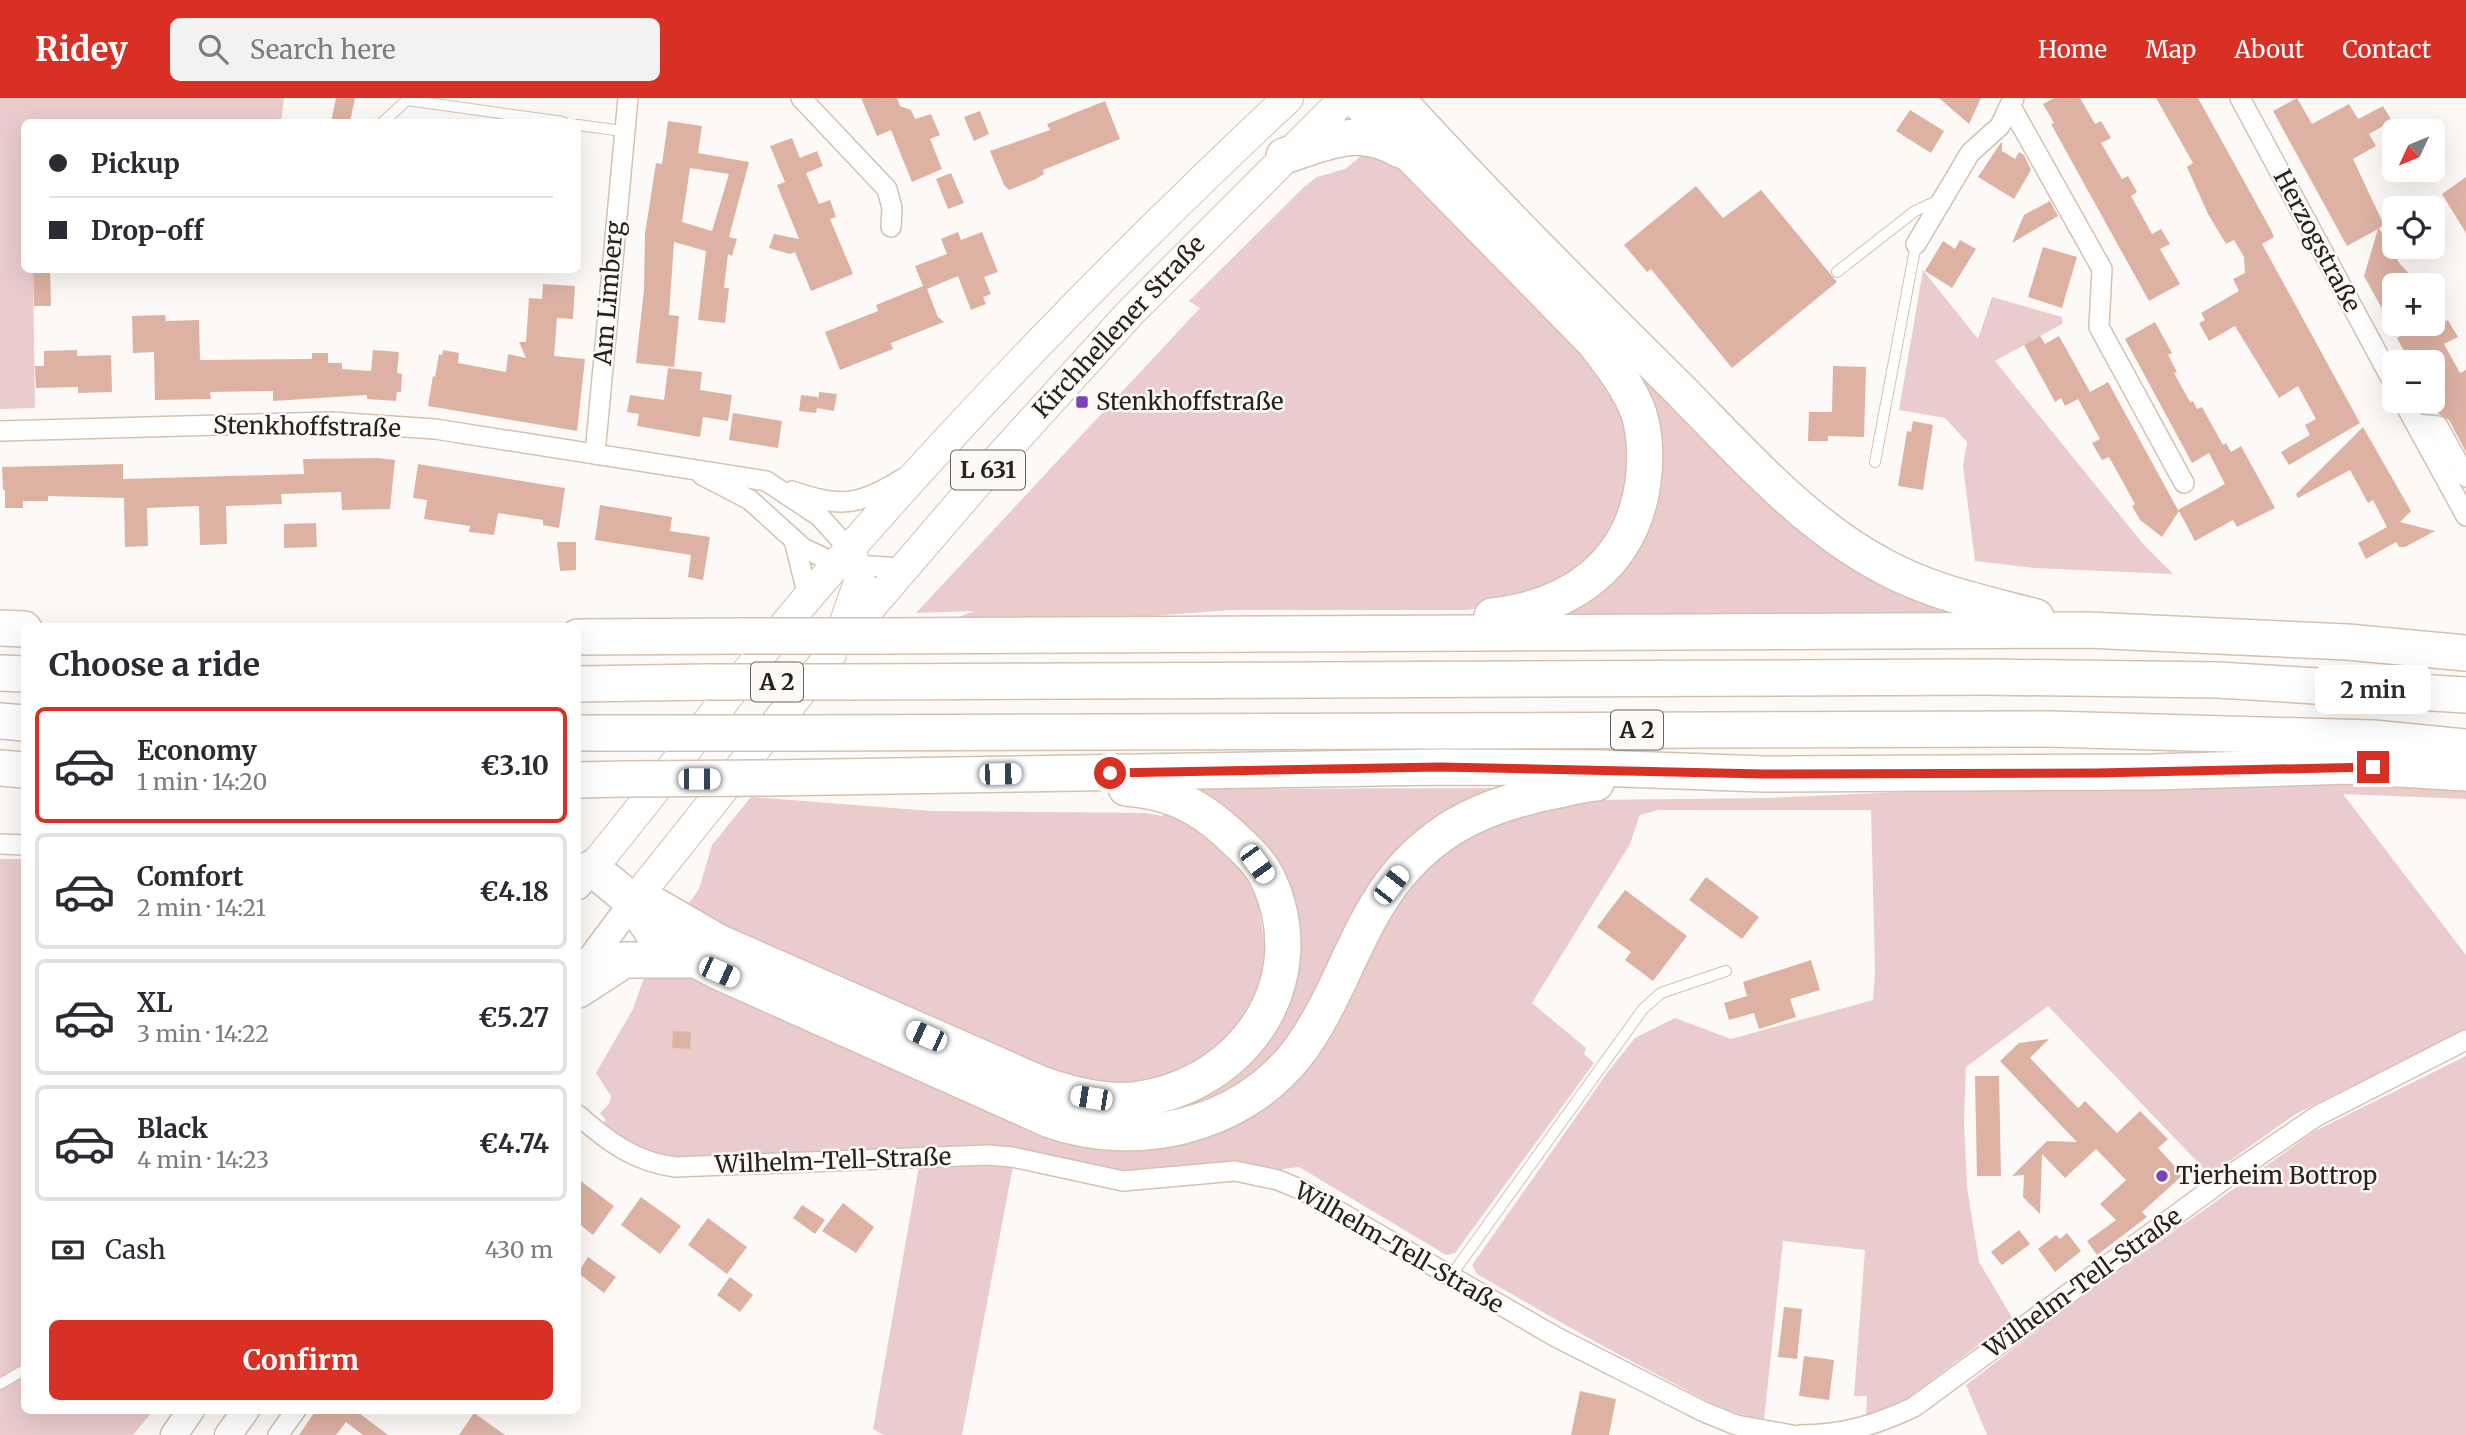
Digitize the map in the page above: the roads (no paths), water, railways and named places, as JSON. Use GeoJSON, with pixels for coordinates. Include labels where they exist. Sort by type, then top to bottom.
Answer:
{"type":"FeatureCollection","features":[{"type":"Feature","properties":{"kind":"highway"},"geometry":{"type":"LineString","coordinates":[[1351,632],[1384,618],[1510,614],[1529,610],[1573,590],[1612,560],[1624,542],[1638,509],[1646,462],[1645,438],[1638,413],[1624,385],[1602,352],[1574,320],[1408,155],[1355,98]]}},
{"type":"Feature","properties":{"kind":"highway"},"geometry":{"type":"LineString","coordinates":[[1396,98],[1519,230],[1756,466],[1826,529],[1853,548],[1916,583],[1950,595],[2087,630]]}},
{"type":"Feature","properties":{"kind":"highway"},"geometry":{"type":"LineString","coordinates":[[1284,156],[1355,135],[1381,139],[1408,155]]}},
{"type":"Feature","properties":{"kind":"highway"},"geometry":{"type":"LineString","coordinates":[[0,628],[21,629]]}},
{"type":"Feature","properties":{"kind":"highway"},"geometry":{"type":"LineString","coordinates":[[581,637],[743,636],[851,646],[1351,632],[2087,630],[2347,642],[2466,653]]}},
{"type":"Feature","properties":{"kind":"highway","name":"A 2"},"geometry":{"type":"LineString","coordinates":[[581,684],[706,682],[851,646],[1985,677],[2218,680],[2466,695]]}},
{"type":"Feature","properties":{"kind":"highway"},"geometry":{"type":"LineString","coordinates":[[0,673],[21,674]]}},
{"type":"Feature","properties":{"kind":"highway"},"geometry":{"type":"LineString","coordinates":[[0,721],[21,723]]}},
{"type":"Feature","properties":{"kind":"highway","name":"A 2"},"geometry":{"type":"LineString","coordinates":[[581,733],[2049,729],[2373,738],[2466,747]]}},
{"type":"Feature","properties":{"kind":"highway"},"geometry":{"type":"LineString","coordinates":[[581,780],[1440,767],[1764,774],[2153,772],[2349,766],[2466,773]]}},
{"type":"Feature","properties":{"kind":"highway"},"geometry":{"type":"LineString","coordinates":[[0,768],[21,770]]}},
{"type":"Feature","properties":{"kind":"highway"},"geometry":{"type":"LineString","coordinates":[[633,902],[653,933],[696,960],[1050,1121],[1096,1132],[1178,1129],[1217,1115],[1250,1095],[1296,1055],[1382,897],[1426,847],[1450,829],[1483,810],[1590,783],[1764,774]]}},
{"type":"Feature","properties":{"kind":"highway"},"geometry":{"type":"LineString","coordinates":[[585,877],[633,902],[658,906],[737,951],[974,1057],[1073,1095],[1110,1101],[1138,1100],[1170,1093],[1222,1067],[1256,1030],[1272,1003],[1280,976],[1282,944],[1278,910],[1267,877],[1248,850],[1192,807],[1159,791],[972,775]]}},
{"type":"Feature","properties":{"kind":"highway"},"geometry":{"type":"LineString","coordinates":[[581,988],[624,960],[696,960]]}},
{"type":"Feature","properties":{"kind":"main road","name":"Kirchhellener Straße"},"geometry":{"type":"LineString","coordinates":[[585,877],[808,597],[848,560],[920,468],[1054,330],[1289,98]]}},
{"type":"Feature","properties":{"kind":"main road","name":"Kirchhellener Straße"},"geometry":{"type":"LineString","coordinates":[[581,972],[633,902],[851,646],[903,568],[1111,333],[1284,156],[1345,98]]}},
{"type":"Feature","properties":{"kind":"main road","name":"Kirchhellener Straße"},"geometry":{"type":"LineString","coordinates":[[848,560],[859,590],[851,646]]}},
{"type":"Feature","properties":{"kind":"main road"},"geometry":{"type":"LineString","coordinates":[[174,1435],[188,1414]]}},
{"type":"Feature","properties":{"kind":"main road"},"geometry":{"type":"LineString","coordinates":[[228,1435],[243,1414]]}},
{"type":"Feature","properties":{"kind":"street","name":"Am Limberg"},"geometry":{"type":"LineString","coordinates":[[595,454],[628,98]]}},
{"type":"Feature","properties":{"kind":"street"},"geometry":{"type":"LineString","coordinates":[[801,98],[887,189],[892,208],[891,227]]}},
{"type":"Feature","properties":{"kind":"street","name":"Herzogstraße"},"geometry":{"type":"LineString","coordinates":[[2240,98],[2382,362]]}},
{"type":"Feature","properties":{"kind":"street"},"geometry":{"type":"LineString","coordinates":[[1916,244],[1970,153],[2000,126],[2012,101]]}},
{"type":"Feature","properties":{"kind":"street"},"geometry":{"type":"LineString","coordinates":[[2012,101],[2102,269],[2099,327],[2184,483]]}},
{"type":"Feature","properties":{"kind":"street"},"geometry":{"type":"LineString","coordinates":[[2410,413],[2466,516]]}},
{"type":"Feature","properties":{"kind":"street","name":"Stenkhoffstraße"},"geometry":{"type":"LineString","coordinates":[[0,431],[331,422],[435,429],[766,481],[819,516],[848,560]]}},
{"type":"Feature","properties":{"kind":"street"},"geometry":{"type":"LineString","coordinates":[[2416,424],[2438,426],[2466,477]]}},
{"type":"Feature","properties":{"kind":"street","name":"Kirchhellener Straße"},"geometry":{"type":"LineString","coordinates":[[766,481],[825,500],[853,502],[867,499],[920,468]]}},
{"type":"Feature","properties":{"kind":"street","name":"Stenkhoffstraße"},"geometry":{"type":"LineString","coordinates":[[695,471],[750,500],[803,548],[848,560],[903,568]]}},
{"type":"Feature","properties":{"kind":"street"},"geometry":{"type":"LineString","coordinates":[[793,540],[808,597]]}},
{"type":"Feature","properties":{"kind":"street"},"geometry":{"type":"LineString","coordinates":[[0,845],[21,845]]}},
{"type":"Feature","properties":{"kind":"street","name":"Wilhelm-Tell-Straße"},"geometry":{"type":"LineString","coordinates":[[1800,1435],[1852,1431],[1880,1423],[1914,1407],[2222,1181],[2317,1116],[2466,1040]]}},
{"type":"Feature","properties":{"kind":"street","name":"Wilhelm-Tell-Straße"},"geometry":{"type":"LineString","coordinates":[[581,1118],[615,1146],[657,1165],[675,1167],[987,1155],[1032,1160],[1123,1181],[1217,1172],[1253,1174],[1302,1190],[1556,1337],[1702,1411],[1736,1425],[1792,1435]]}},
{"type":"Feature","properties":{"kind":"street"},"geometry":{"type":"LineString","coordinates":[[278,1435],[293,1414]]}},
{"type":"Feature","properties":{"kind":"lane"},"geometry":{"type":"LineString","coordinates":[[386,119],[407,100],[542,119]]}},
{"type":"Feature","properties":{"kind":"lane"},"geometry":{"type":"LineString","coordinates":[[581,125],[623,131]]}},
{"type":"Feature","properties":{"kind":"lane"},"geometry":{"type":"LineString","coordinates":[[1837,272],[1915,211],[1941,199]]}},
{"type":"Feature","properties":{"kind":"lane"},"geometry":{"type":"LineString","coordinates":[[1875,462],[1916,244]]}},
{"type":"Feature","properties":{"kind":"lane"},"geometry":{"type":"LineString","coordinates":[[1450,1277],[1643,1009],[1661,993],[1726,971]]}},
{"type":"Feature","properties":{"kind":"lane"},"geometry":{"type":"LineString","coordinates":[[0,1384],[21,1372]]}},
{"type":"Feature","properties":{"kind":"place","name":"Stenkhoffstraße"},"geometry":{"type":"Point","coordinates":[1082,402]}},
{"type":"Feature","properties":{"kind":"place","name":"Tierheim Bottrop"},"geometry":{"type":"Point","coordinates":[2162,1176]}}]}
